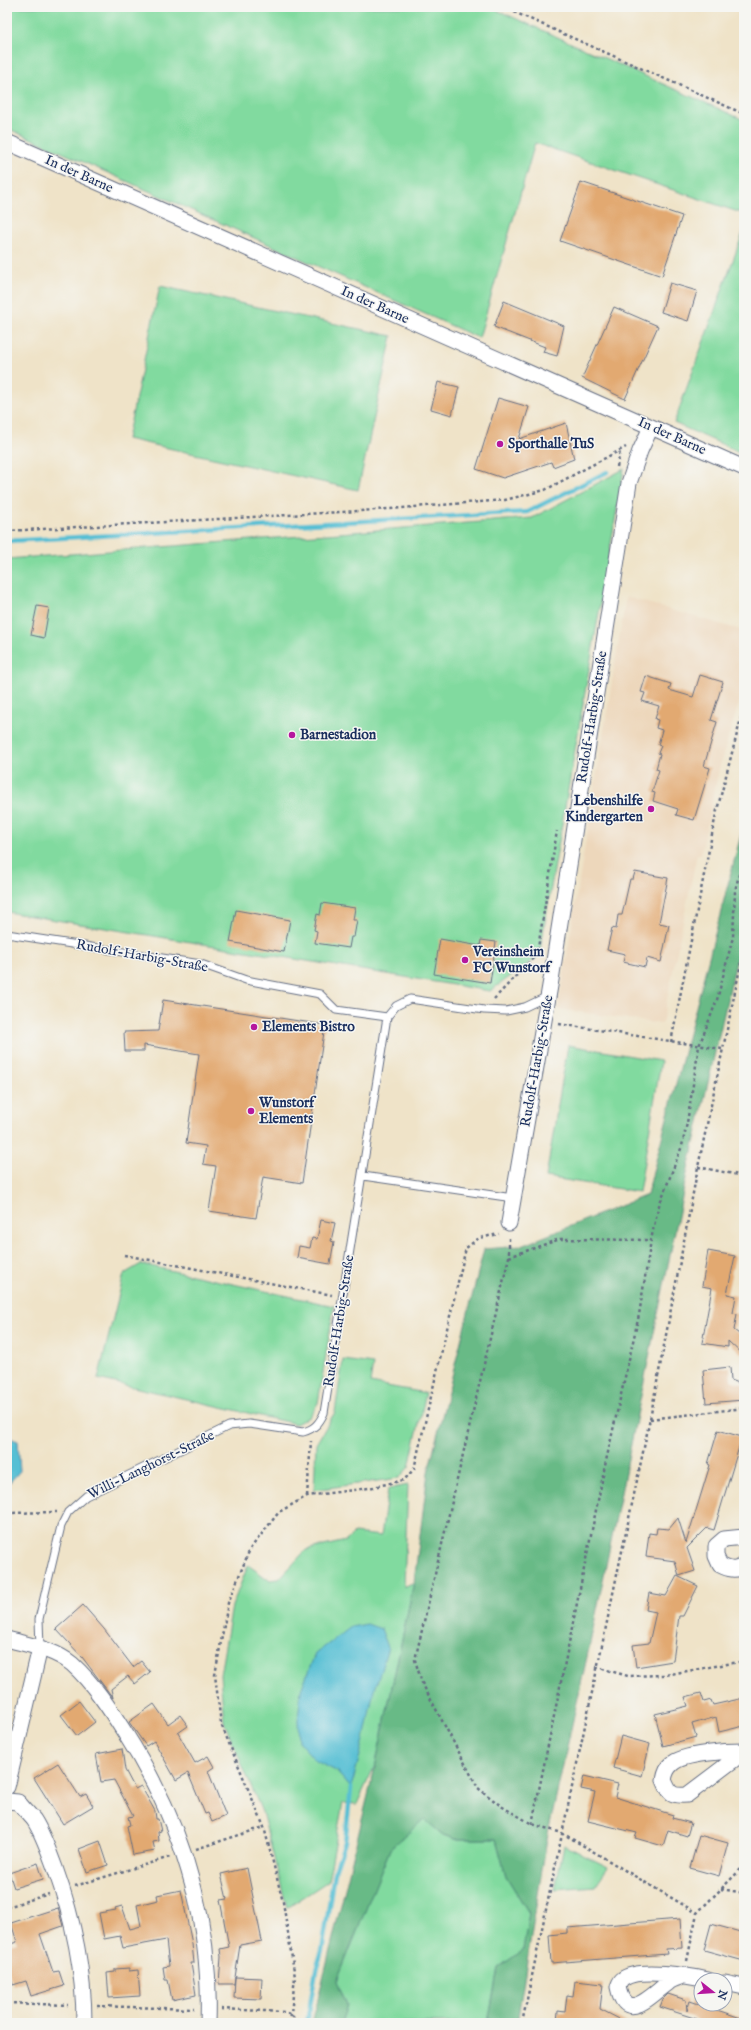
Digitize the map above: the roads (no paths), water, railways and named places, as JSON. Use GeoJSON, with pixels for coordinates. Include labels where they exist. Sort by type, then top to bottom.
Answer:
{"type":"FeatureCollection","features":[{"type":"Feature","properties":{"kind":"street","name":"In der Barne"},"geometry":{"type":"LineString","coordinates":[[7,142],[649,432],[744,468]]}},
{"type":"Feature","properties":{"kind":"street","name":"Rudolf-Harbig-Straße"},"geometry":{"type":"LineString","coordinates":[[509,1224],[544,1021],[629,483],[649,432]]}},
{"type":"Feature","properties":{"kind":"street"},"geometry":{"type":"LineString","coordinates":[[744,1537],[724,1539],[716,1546],[716,1556],[720,1565],[730,1570],[740,1568],[744,1565]]}},
{"type":"Feature","properties":{"kind":"street"},"geometry":{"type":"LineString","coordinates":[[7,1639],[52,1652],[71,1664],[94,1688],[116,1718],[148,1769],[171,1818],[184,1853],[199,1913],[206,1959],[208,2016]]}},
{"type":"Feature","properties":{"kind":"street","name":"Willi-Langhorst-Straße"},"geometry":{"type":"LineString","coordinates":[[7,1786],[40,1648]]}},
{"type":"Feature","properties":{"kind":"street"},"geometry":{"type":"LineString","coordinates":[[721,1750],[744,1752],[687,1795],[677,1796],[670,1793],[664,1780],[666,1772],[672,1763],[692,1756],[721,1750]]}},
{"type":"Feature","properties":{"kind":"street"},"geometry":{"type":"LineString","coordinates":[[7,1801],[18,1802],[34,1822],[50,1854],[63,1889],[76,1942],[82,1979],[84,2023]]}},
{"type":"Feature","properties":{"kind":"street"},"geometry":{"type":"LineString","coordinates":[[685,1975],[693,1977]]}},
{"type":"Feature","properties":{"kind":"street"},"geometry":{"type":"LineString","coordinates":[[733,1985],[744,1987]]}},
{"type":"Feature","properties":{"kind":"lane","name":"Rudolf-Harbig-Straße"},"geometry":{"type":"LineString","coordinates":[[7,934],[201,964],[246,980],[320,994],[336,1010],[387,1017],[363,1176],[324,1413],[320,1423],[312,1430],[303,1432]]}},
{"type":"Feature","properties":{"kind":"lane"},"geometry":{"type":"LineString","coordinates":[[387,1017],[396,1006],[410,999],[484,1010],[506,1011],[525,1006],[548,995]]}},
{"type":"Feature","properties":{"kind":"lane"},"geometry":{"type":"LineString","coordinates":[[363,1176],[513,1198]]}},
{"type":"Feature","properties":{"kind":"lane","name":"Willi-Langhorst-Straße"},"geometry":{"type":"LineString","coordinates":[[40,1648],[39,1619],[61,1526],[68,1512],[86,1496],[229,1426],[249,1424],[303,1432]]}},
{"type":"Feature","properties":{"kind":"water"},"geometry":{"type":"Polygon","coordinates":[[[7,1437],[18,1441],[20,1471],[7,1485],[7,1437]]]}},
{"type":"Feature","properties":{"kind":"water"},"geometry":{"type":"Polygon","coordinates":[[[367,1624],[381,1629],[388,1647],[372,1699],[364,1740],[351,1788],[336,1771],[316,1761],[299,1742],[298,1720],[301,1690],[315,1654],[351,1627],[367,1624]]]}},
{"type":"Feature","properties":{"kind":"waterway"},"geometry":{"type":"LineString","coordinates":[[7,541],[527,512],[607,472]]}},
{"type":"Feature","properties":{"kind":"waterway"},"geometry":{"type":"LineString","coordinates":[[307,2023],[316,1970],[322,1951],[334,1873],[345,1842],[351,1788]]}},
{"type":"Feature","properties":{"kind":"place","name":"Sporthalle TuS"},"geometry":{"type":"Point","coordinates":[500,444]}},
{"type":"Feature","properties":{"kind":"place","name":"Barnestadion"},"geometry":{"type":"Point","coordinates":[292,735]}},
{"type":"Feature","properties":{"kind":"place","name":"Lebenshilfe Kindergarten"},"geometry":{"type":"Point","coordinates":[651,809]}},
{"type":"Feature","properties":{"kind":"place","name":"Vereinsheim FC Wunstorf"},"geometry":{"type":"Point","coordinates":[465,960]}},
{"type":"Feature","properties":{"kind":"place","name":"Elements Bistro"},"geometry":{"type":"Point","coordinates":[254,1027]}},
{"type":"Feature","properties":{"kind":"place","name":"Wunstorf Elements"},"geometry":{"type":"Point","coordinates":[251,1111]}}]}
